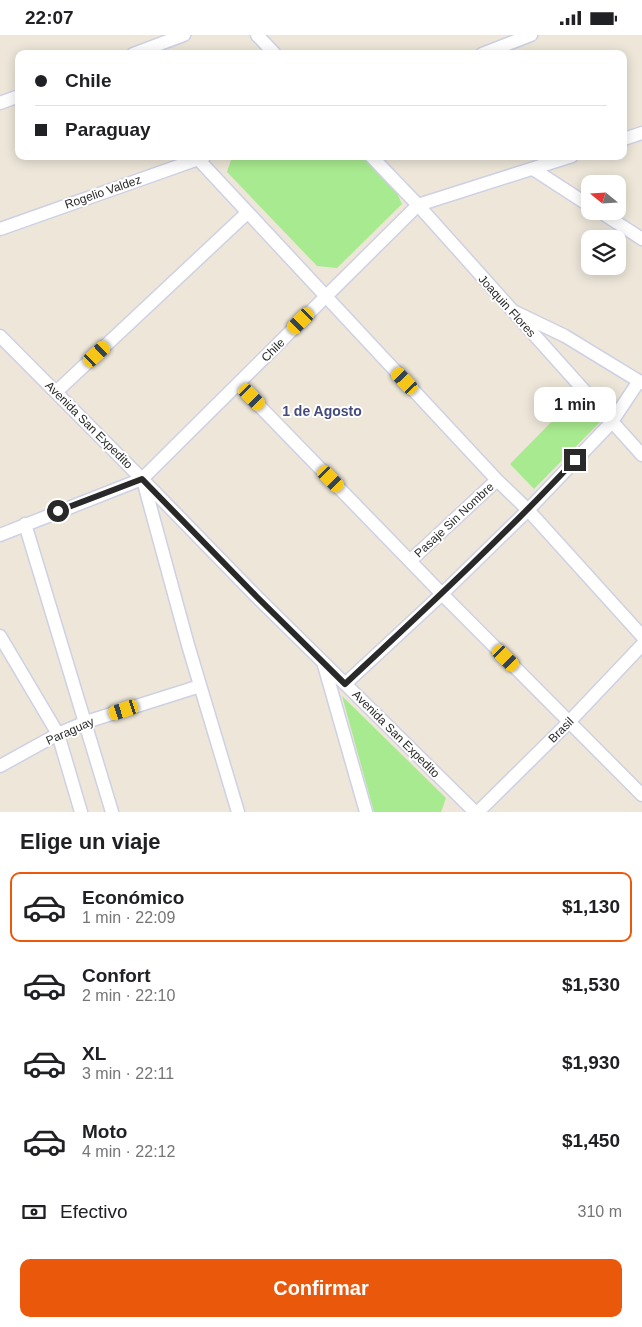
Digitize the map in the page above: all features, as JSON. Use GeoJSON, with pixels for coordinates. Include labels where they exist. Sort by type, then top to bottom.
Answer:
{"type":"FeatureCollection","features":[{"type":"Feature","properties":{"kind":"street"},"geometry":{"type":"LineString","coordinates":[[144,50],[184,35]]}},
{"type":"Feature","properties":{"kind":"street"},"geometry":{"type":"LineString","coordinates":[[257,35],[271,50]]}},
{"type":"Feature","properties":{"kind":"street"},"geometry":{"type":"LineString","coordinates":[[492,50],[531,35]]}},
{"type":"Feature","properties":{"kind":"street"},"geometry":{"type":"LineString","coordinates":[[0,103],[15,97]]}},
{"type":"Feature","properties":{"kind":"street"},"geometry":{"type":"LineString","coordinates":[[627,138],[642,133]]}},
{"type":"Feature","properties":{"kind":"street","name":"Rogelio Valdez"},"geometry":{"type":"LineString","coordinates":[[0,229],[196,160]]}},
{"type":"Feature","properties":{"kind":"street"},"geometry":{"type":"LineString","coordinates":[[204,160],[247,213],[327,296],[497,480],[528,510],[642,635]]}},
{"type":"Feature","properties":{"kind":"street","name":"Joaquin Flores"},"geometry":{"type":"LineString","coordinates":[[375,160],[418,205],[611,423],[642,455]]}},
{"type":"Feature","properties":{"kind":"street","name":"Chile"},"geometry":{"type":"LineString","coordinates":[[0,535],[142,479],[418,205],[560,160]]}},
{"type":"Feature","properties":{"kind":"street"},"geometry":{"type":"LineString","coordinates":[[533,169],[581,200]]}},
{"type":"Feature","properties":{"kind":"street"},"geometry":{"type":"LineString","coordinates":[[56,392],[247,213]]}},
{"type":"Feature","properties":{"kind":"street"},"geometry":{"type":"LineString","coordinates":[[613,220],[642,239]]}},
{"type":"Feature","properties":{"kind":"street"},"geometry":{"type":"LineString","coordinates":[[345,684],[442,594],[528,510],[611,423],[640,382],[565,336],[510,310]]}},
{"type":"Feature","properties":{"kind":"street","name":"Avenida San Expedito"},"geometry":{"type":"LineString","coordinates":[[0,336],[257,597],[476,812]]}},
{"type":"Feature","properties":{"kind":"street"},"geometry":{"type":"LineString","coordinates":[[238,383],[442,594],[642,795]]}},
{"type":"Feature","properties":{"kind":"street"},"geometry":{"type":"LineString","coordinates":[[142,479],[200,686],[238,812]]}},
{"type":"Feature","properties":{"kind":"street","name":"Pasaje Sin Nombre"},"geometry":{"type":"LineString","coordinates":[[410,560],[497,480]]}},
{"type":"Feature","properties":{"kind":"street"},"geometry":{"type":"LineString","coordinates":[[25,524],[112,812]]}},
{"type":"Feature","properties":{"kind":"street"},"geometry":{"type":"LineString","coordinates":[[0,636],[58,734],[81,812]]}},
{"type":"Feature","properties":{"kind":"street","name":"Brasil"},"geometry":{"type":"LineString","coordinates":[[476,812],[569,722],[642,645]]}},
{"type":"Feature","properties":{"kind":"street"},"geometry":{"type":"LineString","coordinates":[[323,663],[366,812]]}},
{"type":"Feature","properties":{"kind":"street","name":"Paraguay"},"geometry":{"type":"LineString","coordinates":[[0,766],[58,734],[86,722],[200,686]]}},
{"type":"Feature","properties":{"kind":"green space"},"geometry":{"type":"Polygon","coordinates":[[[231,160],[365,160],[397,193],[402,204],[337,268],[317,266],[227,172],[231,160]]]}},
{"type":"Feature","properties":{"kind":"green space"},"geometry":{"type":"Polygon","coordinates":[[[576,397],[600,422],[534,489],[510,464],[576,397]]]}},
{"type":"Feature","properties":{"kind":"green space"},"geometry":{"type":"Polygon","coordinates":[[[342,696],[446,798],[441,812],[374,812],[342,696]]]}},
{"type":"Feature","properties":{"kind":"district","name":"1 de Agosto"},"geometry":{"type":"Point","coordinates":[322,411]}},
{"type":"Feature","properties":{"kind":"route"},"geometry":{"type":"LineString","coordinates":[[58,511],[142,479],[345,684],[442,594],[528,510],[575,460]]}}]}
